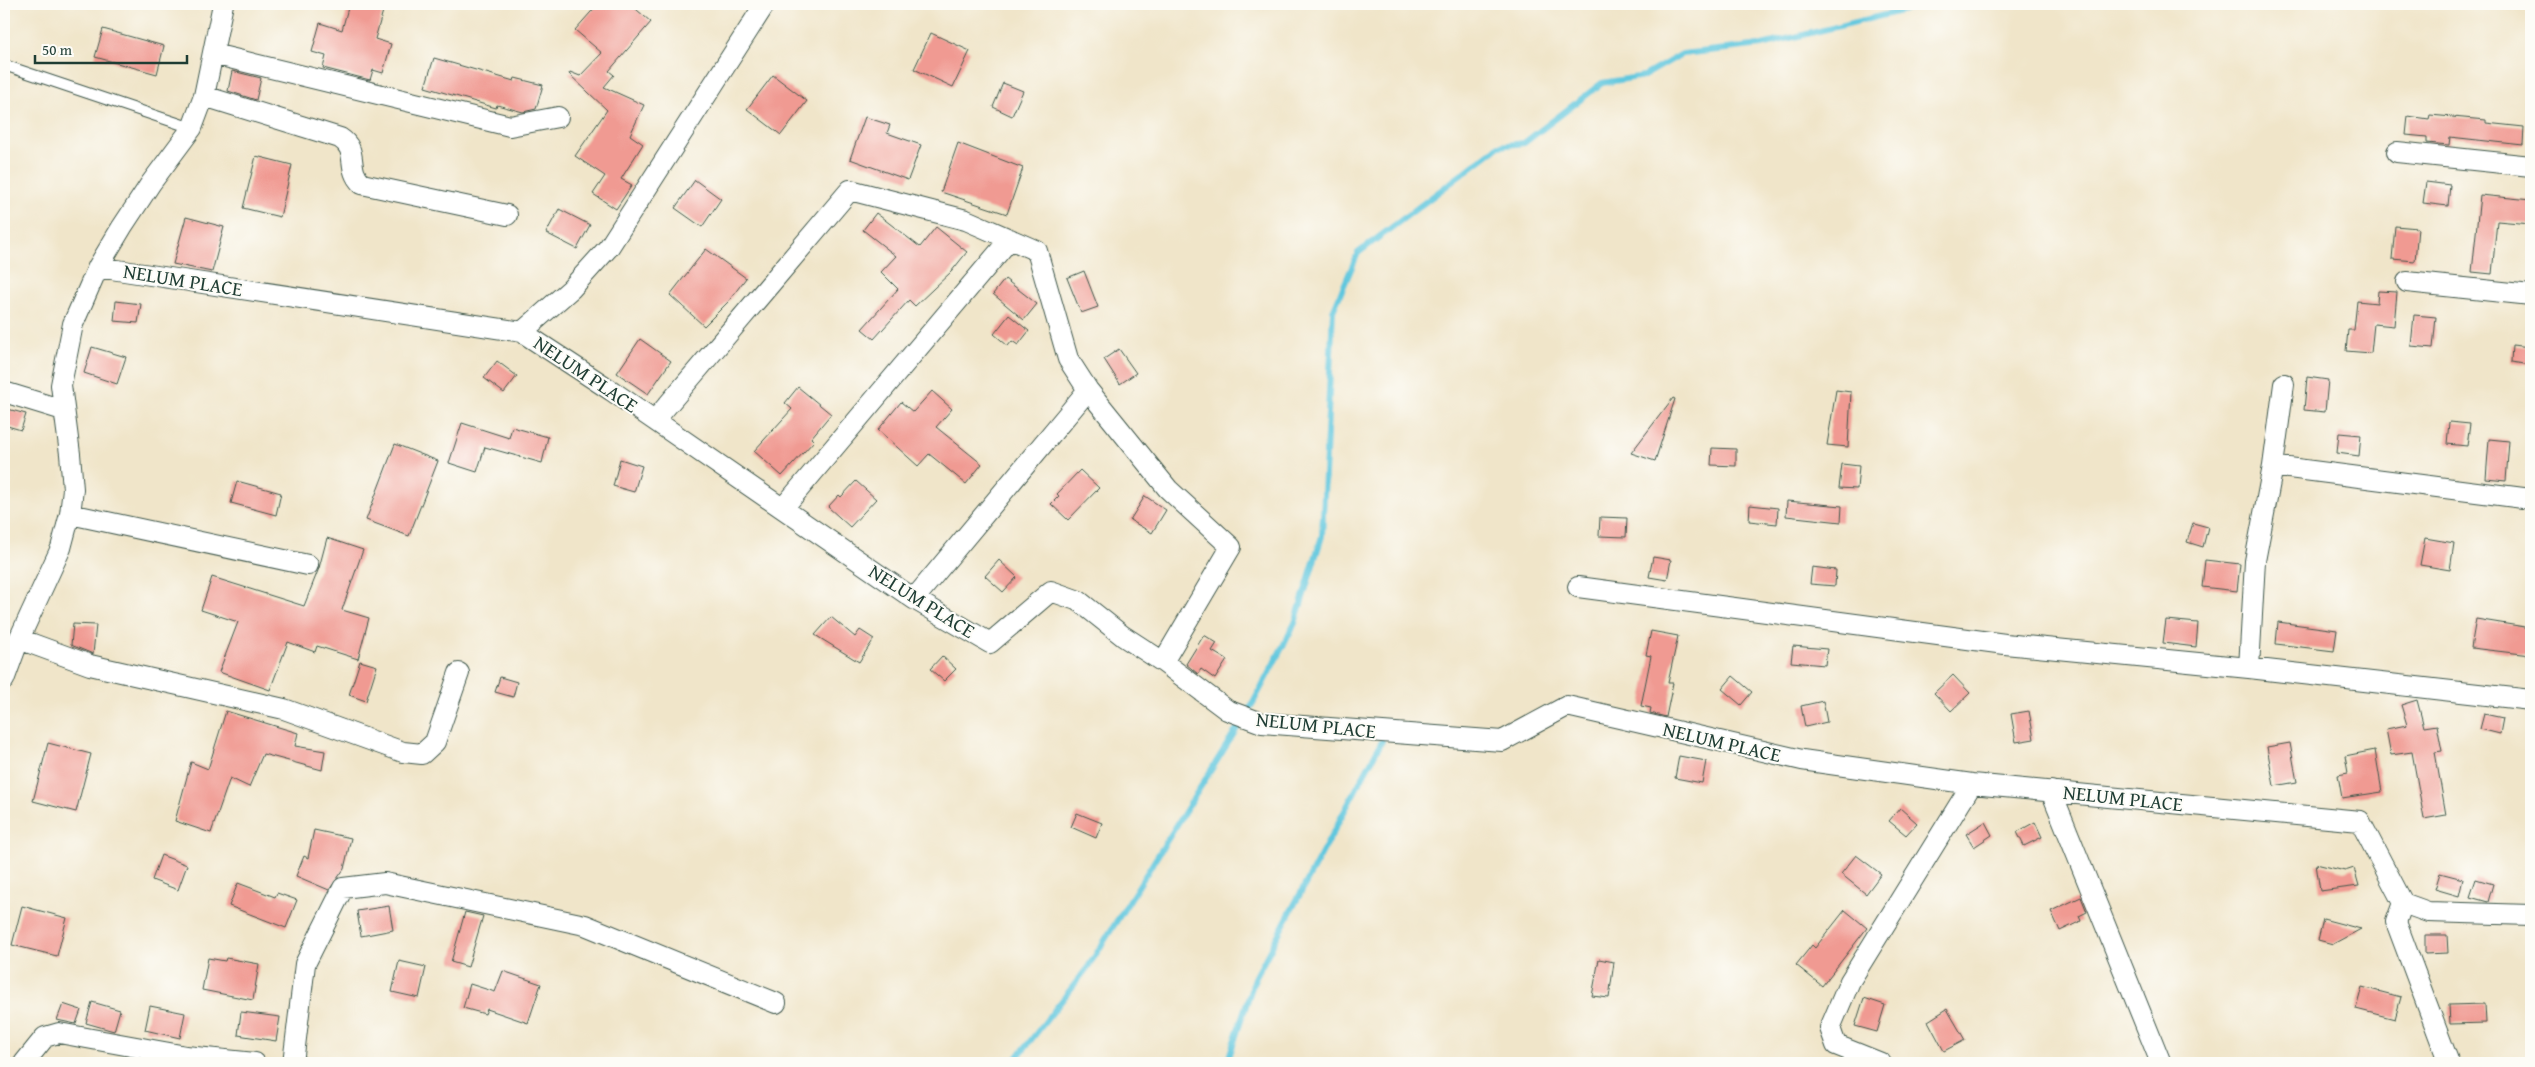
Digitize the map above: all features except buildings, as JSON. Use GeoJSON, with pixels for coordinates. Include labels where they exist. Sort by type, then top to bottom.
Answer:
{"type":"FeatureCollection","features":[{"type":"Feature","properties":{"kind":"street"},"geometry":{"type":"LineString","coordinates":[[4,680],[19,639],[61,548],[70,514],[73,489],[71,463],[60,385],[73,324],[98,267],[151,183],[192,128],[204,96],[223,4]]}},
{"type":"Feature","properties":{"kind":"street"},"geometry":{"type":"LineString","coordinates":[[522,332],[571,289],[609,247],[765,4]]}},
{"type":"Feature","properties":{"kind":"street"},"geometry":{"type":"LineString","coordinates":[[213,54],[510,126],[558,117]]}},
{"type":"Feature","properties":{"kind":"street"},"geometry":{"type":"LineString","coordinates":[[204,96],[340,138],[348,143],[352,152],[352,170],[355,177],[362,184],[507,215]]}},
{"type":"Feature","properties":{"kind":"street"},"geometry":{"type":"LineString","coordinates":[[2397,152],[2531,166]]}},
{"type":"Feature","properties":{"kind":"street"},"geometry":{"type":"LineString","coordinates":[[655,420],[850,190],[966,220],[1037,252],[1068,358],[1088,390],[1168,490],[1231,547],[1163,662]]}},
{"type":"Feature","properties":{"kind":"street"},"geometry":{"type":"LineString","coordinates":[[783,508],[1010,240]]}},
{"type":"Feature","properties":{"kind":"street","name":"NELUM PLACE"},"geometry":{"type":"LineString","coordinates":[[98,267],[522,332],[655,420],[914,599],[990,643],[1052,591],[1079,601],[1123,636],[1163,662],[1227,710],[1262,724],[1502,741],[1567,706],[1802,760],[1972,784],[2360,821],[2403,903]]}},
{"type":"Feature","properties":{"kind":"street"},"geometry":{"type":"LineString","coordinates":[[2407,282],[2531,295]]}},
{"type":"Feature","properties":{"kind":"street"},"geometry":{"type":"LineString","coordinates":[[2249,668],[2255,562],[2273,466],[2284,384]]}},
{"type":"Feature","properties":{"kind":"street"},"geometry":{"type":"LineString","coordinates":[[914,599],[1088,390]]}},
{"type":"Feature","properties":{"kind":"street"},"geometry":{"type":"LineString","coordinates":[[4,392],[63,410]]}},
{"type":"Feature","properties":{"kind":"street"},"geometry":{"type":"LineString","coordinates":[[2273,466],[2531,499]]}},
{"type":"Feature","properties":{"kind":"street"},"geometry":{"type":"LineString","coordinates":[[70,514],[308,565]]}},
{"type":"Feature","properties":{"kind":"street"},"geometry":{"type":"LineString","coordinates":[[1578,587],[2005,644],[2249,668],[2531,700]]}},
{"type":"Feature","properties":{"kind":"street"},"geometry":{"type":"LineString","coordinates":[[19,639],[90,665],[284,709],[402,752],[422,754],[435,742],[459,673]]}},
{"type":"Feature","properties":{"kind":"street"},"geometry":{"type":"LineString","coordinates":[[1881,1063],[1836,1045],[1830,1028],[1850,981],[1972,784]]}},
{"type":"Feature","properties":{"kind":"street"},"geometry":{"type":"LineString","coordinates":[[2051,791],[2161,1063]]}},
{"type":"Feature","properties":{"kind":"street"},"geometry":{"type":"LineString","coordinates":[[293,1063],[305,964],[343,888],[385,884],[585,925],[776,1003]]}},
{"type":"Feature","properties":{"kind":"street"},"geometry":{"type":"LineString","coordinates":[[2449,1063],[2396,922],[2403,903],[2428,912],[2531,915]]}},
{"type":"Feature","properties":{"kind":"street"},"geometry":{"type":"LineString","coordinates":[[24,1063],[45,1037],[59,1033],[186,1056],[255,1063]]}},
{"type":"Feature","properties":{"kind":"lane"},"geometry":{"type":"LineString","coordinates":[[4,65],[192,128]]}},
{"type":"Feature","properties":{"kind":"waterway"},"geometry":{"type":"LineString","coordinates":[[1013,1063],[1088,967],[1253,703],[1295,623],[1322,536],[1333,311],[1358,253],[1499,146],[1524,143],[1602,83],[1644,76],[1682,54],[1762,45],[1905,10],[1918,4]]}},
{"type":"Feature","properties":{"kind":"waterway"},"geometry":{"type":"LineString","coordinates":[[1227,1063],[1255,978],[1382,741]]}}]}
